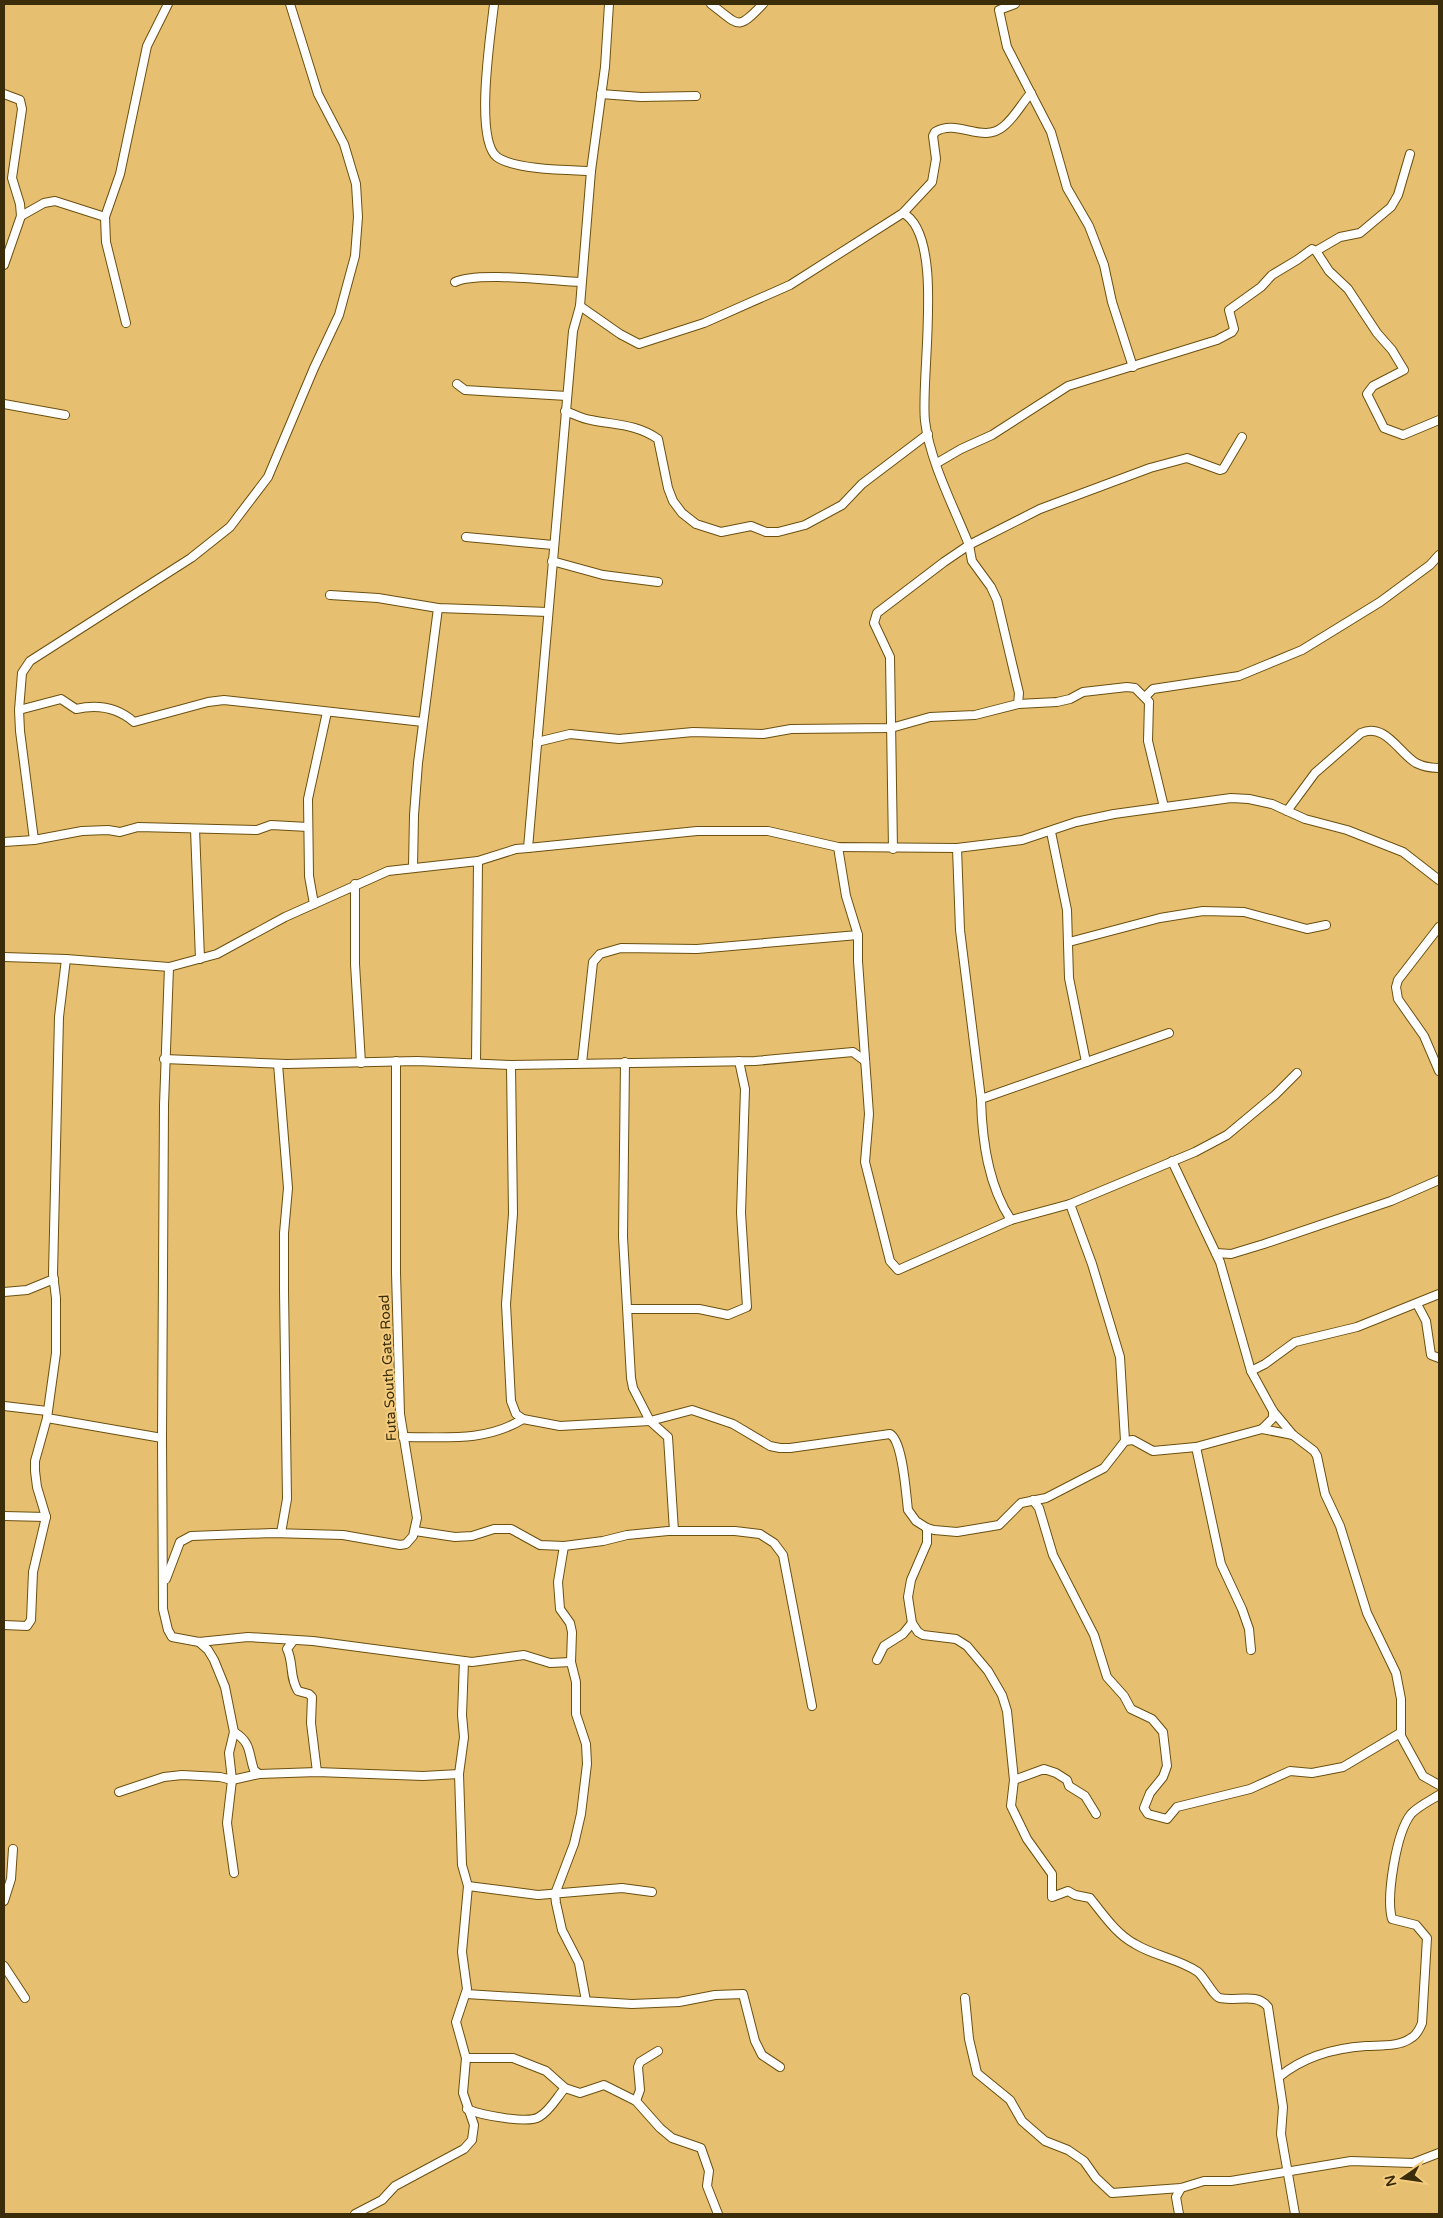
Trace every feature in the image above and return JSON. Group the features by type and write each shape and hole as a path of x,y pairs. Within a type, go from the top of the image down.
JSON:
{"street":[{"path":"126,323 106,242 105,218 120,174 147,46 168,4"},
{"path":"34,840 21,740 22,673 30,661 191,558 230,527 268,477 311,375 339,315 354,256 358,217 356,184 344,144 318,94 290,4"},
{"path":"494,4 486,80 485,118 489,145 497,157 511,162 544,169 591,171"},
{"path":"528,848 565,411 573,331 580,306 580,282 609,4"},
{"path":"712,4 735,23 746,22 764,4"},
{"path":"1015,4 999,10 999,19 1007,47 1058,151 1067,188 1089,226 1104,265 1133,367"},
{"path":"580,306 633,343 646,343 704,323 790,286 903,213 932,182 936,159 932,136 935,132 949,127 966,129 976,134 992,133 1005,125 1031,93"},
{"path":"4,94 20,100 22,109 12,178 20,204 20,216 4,266"},
{"path":"601,94 696,96"},
{"path":"937,463 961,449 992,435 1068,386 1217,340 1232,332 1234,329 1229,310 1261,287 1272,275 1312,249 1316,251 1340,238 1360,233 1391,207 1398,195 1410,154"},
{"path":"20,216 44,202 56,201 105,218"},
{"path":"903,213 912,218 917,226 929,282 923,398 928,434 937,463 969,545 972,562 991,587 997,600 1019,693 1018,704"},
{"path":"1316,251 1329,271 1348,289 1368,320 1392,350 1404,370 1374,386 1366,394 1377,418 1384,428 1398,435 1429,426 1439,420"},
{"path":"455,282 466,278 510,278 580,282"},
{"path":"457,384 465,390 567,396"},
{"path":"4,404 65,415"},
{"path":"565,411 589,420 624,424 649,433 658,439 662,468 673,501 682,513 696,524 721,532 751,526 766,532 778,532 805,525 842,505 862,484 928,434"},
{"path":"1429,426 1439,430"},
{"path":"893,848 890,657 874,623 877,613 969,545 1040,509 1150,468 1187,458 1220,470 1242,437"},
{"path":"466,537 553,546"},
{"path":"1164,807 1148,742 1149,702 1145,698 1152,689 1239,676 1302,650 1380,602 1430,566 1439,555"},
{"path":"552,561 603,575 658,582"},
{"path":"330,595 378,598 438,608 548,612"},
{"path":"413,867 414,814 423,722 438,608"},
{"path":"537,742 570,734 619,739 692,732 763,734 791,729 890,728 930,717 975,716 1018,704 1057,702 1070,699 1083,692 1127,687 1135,688 1149,702"},
{"path":"20,710 61,699 76,709 99,705 120,712 134,722 208,702 224,700 423,722"},
{"path":"314,904 309,876 308,827 310,783 320,749 327,712"},
{"path":"1288,811 1315,773 1361,733 1368,730 1380,733 1391,740 1415,762 1427,768 1439,768"},
{"path":"4,957 66,959 169,967 200,959 233,946 355,884 388,871 478,861 516,849 697,831 768,831 838,847 957,848 1022,840 1051,832 1076,822 1231,798 1264,802 1305,819 1347,830 1378,844 1403,852 1439,880"},
{"path":"4,842 34,840 82,831 108,830 120,832 138,827 257,830 271,825 308,827"},
{"path":"195,829 196,902 200,959"},
{"path":"1051,832 1067,910 1069,978 1086,1062"},
{"path":"838,847 846,896 858,935 869,1114 865,1162 871,1190 894,1268 898,1270 1011,1220 1070,1204 1172,1161 1227,1134 1275,1095 1297,1073"},
{"path":"957,848 960,930 981,1099 982,1126 990,1173 1011,1220"},
{"path":"476,1063 478,861"},
{"path":"355,884 355,964 360,1063"},
{"path":"1069,942 1160,918 1203,911 1244,912 1307,929 1326,925"},
{"path":"1439,928 1398,980 1396,987 1398,999 1416,1023 1439,1071"},
{"path":"582,1063 593,962 600,954 621,948 697,949 858,935"},
{"path":"4,1626 27,1626 30,1620 32,1580 46,1517 37,1487 35,1461 47,1414 56,1353 54,1279 59,1017 66,959"},
{"path":"169,967 164,1059 162,1438 165,1619 172,1637 199,1642 248,1638 313,1641 464,1661 482,1662 524,1655 550,1663 571,1662"},
{"path":"981,1099 1169,1033"},
{"path":"853,1052 864,1038"},
{"path":"164,1059 278,1064 396,1061 511,1065 738,1061 853,1052 865,1061"},
{"name":"Futa South Gate Road","path":"396,1061 396,1273 403,1437 417,1518 415,1530"},
{"path":"628,1309 699,1309 728,1315 747,1308 741,1213 745,1089 738,1061"},
{"path":"625,1062 626,1175 623,1237 633,1388 650,1421 668,1437 674,1531"},
{"path":"278,1064 288,1188 284,1233 287,1483 284,1525 281,1533"},
{"path":"511,1065 512,1214 506,1313 511,1401 516,1414 523,1419 560,1426 650,1421 688,1410 699,1411 734,1424 770,1446 790,1448 890,1434 894,1436 899,1450 908,1510 916,1521 927,1528 957,1532 992,1527 1004,1521 1013,1508 1021,1503 1046,1498 1104,1468 1125,1441 1120,1357 1092,1264 1070,1204"},
{"path":"1172,1161 1216,1253 1251,1370 1273,1411 1293,1435 1314,1451 1317,1456 1325,1494 1340,1526 1367,1613 1396,1673 1401,1699 1400,1733 1423,1776 1439,1785"},
{"path":"1216,1253 1230,1254 1264,1244 1392,1201 1439,1180"},
{"path":"4,1292 27,1290 54,1279"},
{"path":"1251,1370 1265,1364 1295,1342 1357,1327 1439,1294"},
{"path":"1417,1304 1426,1321 1431,1355 1439,1358"},
{"path":"4,1406 162,1438"},
{"path":"1262,1429 1273,1418 1273,1411"},
{"path":"403,1437 472,1437 506,1430 523,1419"},
{"path":"1125,1441 1133,1440 1153,1451 1196,1447 1262,1429 1293,1435"},
{"path":"1196,1447 1221,1564 1242,1609 1249,1630 1252,1650"},
{"path":"1033,1500 1039,1508 1060,1572 1094,1635 1106,1678 1124,1696 1131,1709 1152,1719 1163,1732 1167,1766 1163,1777 1150,1793 1144,1808 1148,1814 1167,1819 1177,1807 1250,1789 1290,1771 1312,1773 1343,1767 1400,1733"},
{"path":"4,1516 46,1517"},
{"path":"927,1528 927,1543 911,1580 908,1597 912,1623 918,1632 923,1635 962,1642 992,1677 1007,1711 1014,1780 1011,1806 1028,1839 1052,1874 1052,1897 1068,1892 1090,1898 1110,1924 1133,1944 1198,1972 1208,1982 1216,1996 1220,1998 1245,1998 1265,2004 1279,2077 1283,2108 1282,2134 1295,2214"},
{"path":"164,1587 180,1542 191,1536 281,1533 343,1535 400,1545 406,1544 415,1530 455,1538 472,1536 494,1529 511,1529 540,1545 564,1546 603,1541 627,1535 674,1531 751,1532 760,1534 780,1548 786,1564 801,1658 812,1706"},
{"path":"564,1546 558,1582 560,1609 570,1623 572,1632 571,1662 575,1676 576,1714 586,1744 587,1764 581,1814 574,1844 556,1894 562,1930 579,1963 586,2001"},
{"path":"877,1660 884,1646 903,1634 912,1623"},
{"path":"293,1641 287,1649 290,1654 292,1680 298,1691 312,1697 312,1723 317,1772"},
{"path":"199,1642 211,1655 225,1687 234,1732 229,1752 232,1780 227,1823 234,1873"},
{"path":"355,2214 382,2200 395,2186 464,2148 472,2140 474,2125 467,2110 464,2093 466,2058 456,2022 466,1994 462,1952 468,1886 462,1865 459,1774 464,1737 462,1715 464,1661"},
{"path":"234,1732 246,1743 250,1750 254,1770 258,1774"},
{"path":"1014,1780 1044,1769 1056,1772 1067,1780 1069,1786 1085,1796 1096,1814"},
{"path":"120,1792 157,1779 182,1775 220,1777 232,1780 258,1774 317,1772 423,1776 459,1774"},
{"path":"1279,2077 1290,2068 1310,2057 1363,2046 1390,2045 1411,2039 1417,2033 1422,2023 1427,1938 1416,1925 1392,1919 1389,1896 1395,1859 1405,1826 1411,1814 1439,1795"},
{"path":"4,1902 11,1879 14,1849"},
{"path":"468,1886 538,1895 622,1888 652,1892"},
{"path":"4,1966 25,1998"},
{"path":"466,1994 663,2004 693,2001 715,1995 743,1994 754,2041 762,2055 780,2067"},
{"path":"966,1998 969,2039 977,2074 1010,2100 1022,2121 1045,2141 1068,2150 1084,2161 1096,2178 1112,2193 1181,2188 1204,2181 1231,2181 1289,2173 1302,2168 1351,2161 1413,2163 1439,2153"},
{"path":"636,2101 640,2090 638,2067 640,2062 658,2051"},
{"path":"466,2058 513,2058 546,2071 565,2088 584,2093 604,2086 636,2101 660,2128 672,2138 701,2148 709,2171 707,2186 718,2214"},
{"path":"467,2110 477,2114 535,2119 544,2114 565,2088"},
{"path":"1179,2214 1176,2197 1181,2188"}]}
